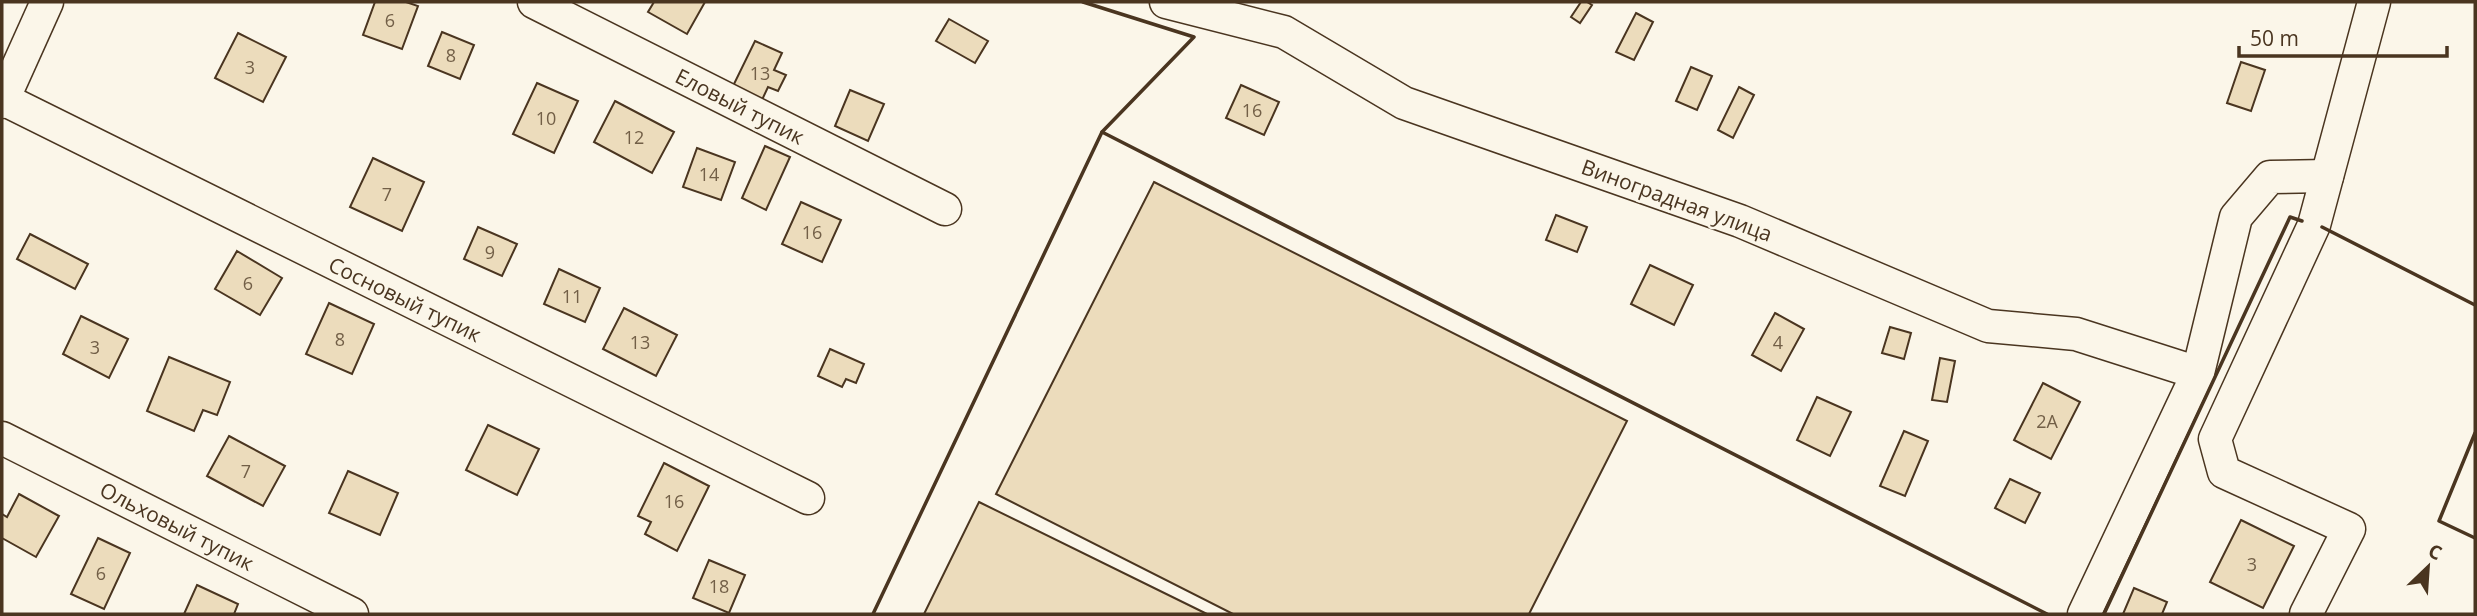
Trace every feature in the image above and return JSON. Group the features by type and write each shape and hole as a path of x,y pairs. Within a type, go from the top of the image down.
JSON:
{"street":[{"path":"2,100 47,2"},
{"name":"Еловый тупик","path":"534,2 945,209"},
{"name":"Виноградная улица","path":"1166,2 1284,32 1404,103 1740,221 1988,326 2076,334 2198,373"},
{"path":"2306,614 2349,529 2224,472 2215,439 2314,225 2374,2"},
{"name":"Сосновый тупик","path":"2,100 808,498"},
{"path":"2084,614 2198,373 2236,217 2270,177 2327,176"},
{"name":"Ольховый тупик","path":"2,438 352,614"}],"building":[{"path":"375,2 406,2 418,6 402,49 363,35"},
{"path":"654,2 705,2 687,34 648,12"},
{"path":"1581,2 1592,5 1580,23 1571,17"},
{"path":"1636,13 1653,22 1634,60 1616,52"},
{"path":"949,19 988,41 975,63 936,41"},
{"path":"442,32 474,45 460,79 428,66"},
{"path":"238,33 286,57 263,102 215,78"},
{"path":"755,41 782,53 774,70 786,75 778,91 768,87 762,100 733,86"},
{"path":"2241,62 2265,70 2251,111 2227,103"},
{"path":"1691,67 1712,76 1697,110 1676,101"},
{"path":"537,83 578,101 554,153 513,134"},
{"path":"1241,85 1279,102 1264,135 1226,118"},
{"path":"1739,87 1754,95 1733,138 1718,130"},
{"path":"850,90 884,104 868,141 835,126"},
{"path":"615,101 674,132 652,173 594,142"},
{"path":"765,146 790,157 766,210 742,198"},
{"path":"697,148 735,162 721,200 683,187"},
{"path":"373,158 424,182 402,231 350,207"},
{"path":"1154,182 1627,421 1529,614 1233,614 996,494"},
{"path":"801,202 841,220 822,262 782,244"},
{"path":"1556,215 1587,227 1577,252 1546,240"},
{"path":"478,227 517,244 502,276 464,259"},
{"path":"30,234 88,264 75,289 17,259"},
{"path":"237,251 282,278 260,315 215,289"},
{"path":"1650,265 1693,285 1674,325 1631,304"},
{"path":"559,269 600,288 585,322 544,304"},
{"path":"329,303 374,324 352,374 306,354"},
{"path":"624,308 677,335 656,376 603,349"},
{"path":"1775,313 1804,329 1781,371 1752,355"},
{"path":"81,316 128,339 109,378 63,354"},
{"path":"1890,327 1911,333 1904,359 1882,353"},
{"path":"830,349 864,364 856,383 846,379 842,387 818,376"},
{"path":"169,357 230,382 217,415 203,410 194,431 147,411"},
{"path":"1940,358 1955,361 1947,402 1932,400"},
{"path":"2043,383 2080,402 2051,459 2014,440"},
{"path":"1817,397 1851,412 1830,456 1797,440"},
{"path":"488,425 539,449 517,495 466,470"},
{"path":"1904,431 1928,441 1905,496 1880,486"},
{"path":"229,436 285,466 263,506 207,476"},
{"path":"664,463 709,486 677,551 645,534 651,522 638,516"},
{"path":"348,471 398,493 380,535 329,513"},
{"path":"2010,479 2040,493 2025,523 1995,508"},
{"path":"19,494 59,516 36,557 2,538 2,514 7,517"},
{"path":"979,502 1207,614 924,614"},
{"path":"2241,520 2294,546 2263,608 2210,582"},
{"path":"98,538 130,553 104,609 71,594"},
{"path":"709,560 745,575 729,613 693,598"},
{"path":"197,585 238,604 234,614 184,614"},
{"path":"2134,588 2167,602 2162,614 2123,614"}],"wall":[{"path":"873,614 1102,132 1194,37 1083,2"},
{"path":"1102,132 2047,614"},
{"path":"2104,614 2290,217 2302,221"},
{"path":"2322,227 2475,305"},
{"path":"2475,433 2439,521 2475,538"}]}
